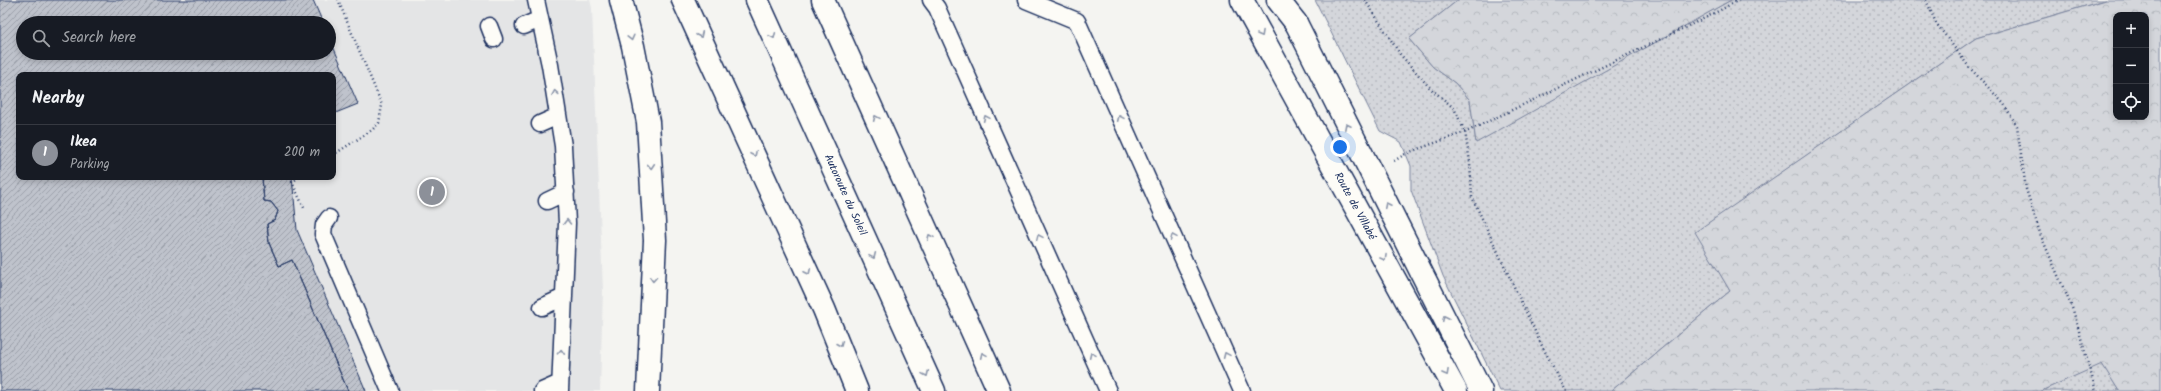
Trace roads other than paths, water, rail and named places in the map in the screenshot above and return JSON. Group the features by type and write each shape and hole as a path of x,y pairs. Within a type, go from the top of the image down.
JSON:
{"main road":[{"path":"621,0 633,46 648,122 655,240 648,391"},
{"path":"683,0 824,308 857,391"},
{"name":"Autoroute du Soleil","path":"757,0 934,391"},
{"path":"823,0 1000,391"},
{"name":"Route de Villabé","path":"1242,0 1456,391"},
{"path":"1278,0 1296,23"},
{"path":"1287,0 1296,23 1481,391"}],"lane":[{"path":"536,0 563,146 567,223 560,387 542,391"},
{"path":"931,0 937,8 1108,391"},
{"path":"1026,0 1077,22 1242,391"},
{"path":"524,26 540,19"},
{"path":"540,124 558,116"},
{"path":"547,201 566,192"},
{"path":"329,218 324,225 323,234 353,289 390,380"},
{"path":"542,307 564,297"}],"place":[{"name":"Ikea","path":"432,192"}]}
